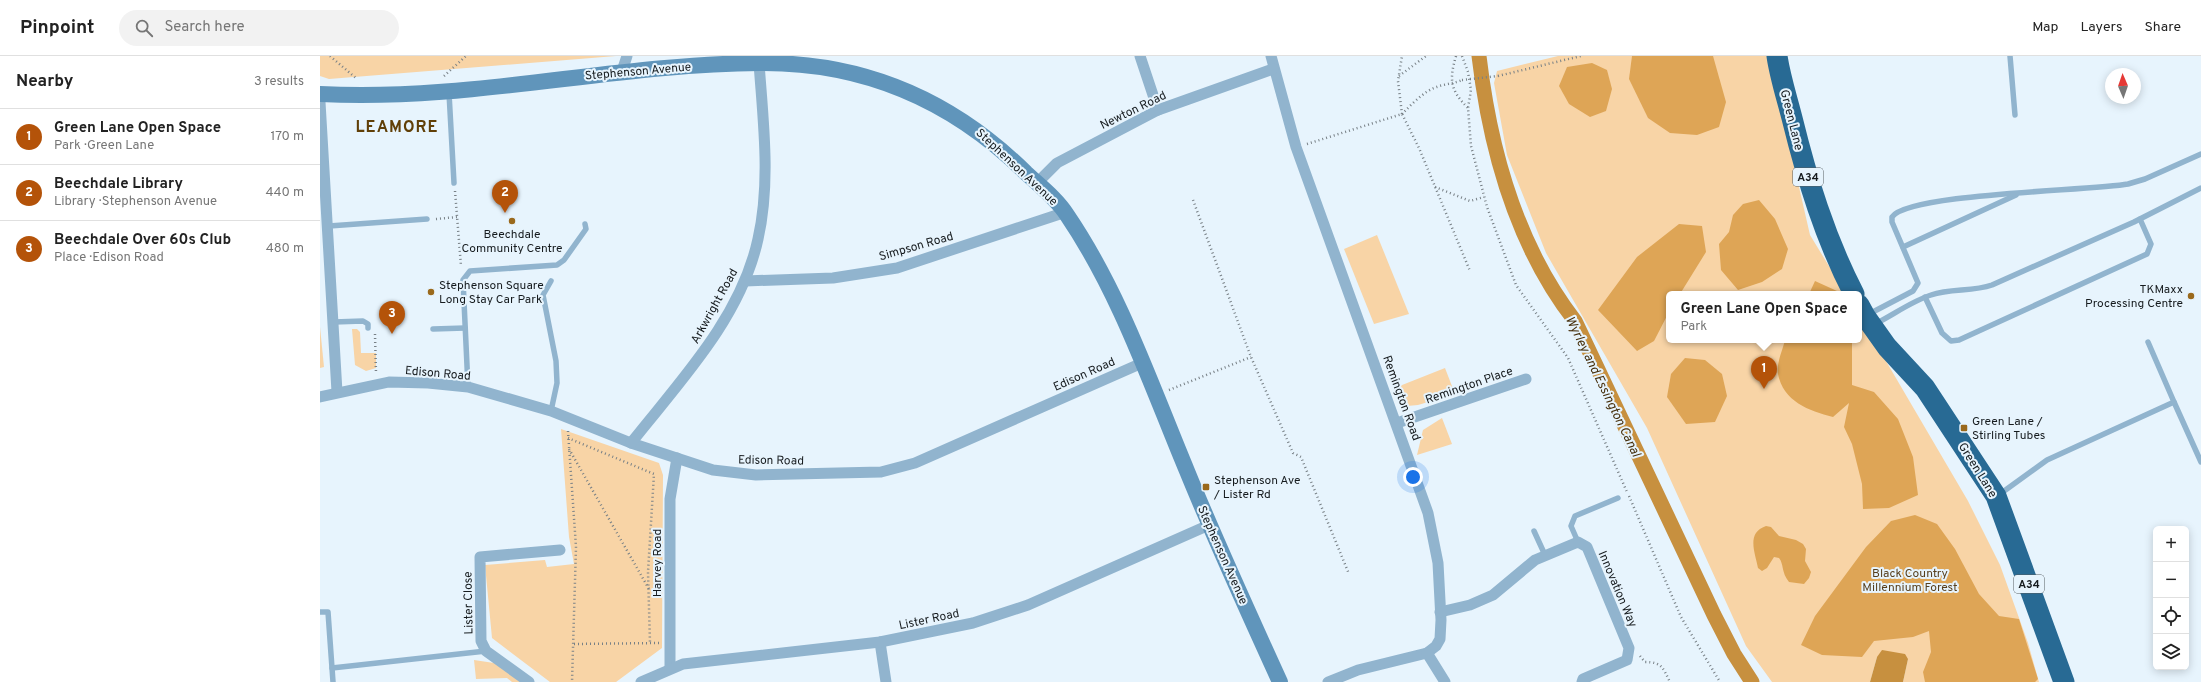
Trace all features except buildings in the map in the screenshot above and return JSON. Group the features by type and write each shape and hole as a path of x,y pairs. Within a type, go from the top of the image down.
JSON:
{"highway":[{"name":"Green Lane","path":"1777,56 1798,145 1818,212 1837,261 1852,291"},
{"name":"Green Lane","path":"1865,316 1888,347 1925,388 1996,496 2064,682"}],"street":[{"path":"622,71 627,56"},
{"path":"1140,56 1158,110"},
{"name":"Remington Road","path":"1271,56 1273,69 1296,147 1397,423 1428,513 1438,563 1440,639 1436,646 1427,653"},
{"name":"Stephenson Avenue","path":"320,94 376,95 427,93 622,71 759,63 825,67 873,79 911,92 974,127 1011,158 1066,212 1105,280 1156,395 1208,525 1280,682"},
{"name":"Arkwright Road","path":"631,443 710,343 745,281 758,239 764,197 764,136 759,63"},
{"name":"Newton Road","path":"1037,183 1057,164 1158,110 1273,69"},
{"path":"320,102 321,138 329,226 337,392"},
{"name":"Simpson Road","path":"745,281 833,278 897,268 1066,212"},
{"name":"Edison Road","path":"320,397 377,383 428,383 468,387 551,411 631,443 713,470 756,475 881,472 915,463 1142,363"},
{"name":"Remington Place","path":"1397,423 1526,379"},
{"name":"Harvey Road","path":"670,668 670,499 677,458"},
{"name":"Lister Road","path":"641,682 670,668 683,664 880,642 973,623 1028,605 1208,525"},
{"path":"1440,612 1470,605 1493,595 1535,560 1578,542"},
{"name":"Innovation Way","path":"1578,542 1587,547 1629,648"},
{"name":"Lister Close","path":"486,651 481,641 480,557 560,550"},
{"path":"880,642 886,682"},
{"path":"1582,682 1583,680 1627,660 1629,648"},
{"path":"486,651 529,682"},
{"path":"1328,682 1358,670 1427,653 1445,682"}],"lane":[{"path":"2010,56 2015,115"},
{"path":"449,91 454,183"},
{"path":"1865,316 1913,292 1916,287 1918,279 1892,222 1892,217 1897,212 1940,200 2128,184 2145,179 2201,154"},
{"path":"1865,316 1946,291 1980,290 2140,219 2201,188"},
{"path":"1903,247 2020,193"},
{"path":"329,226 427,219"},
{"path":"1925,297 1942,333 1951,341 1959,340 2147,254 2151,244 2140,219"},
{"path":"468,387 463,280 470,271 557,265 564,260 586,229 585,224"},
{"path":"551,281 543,295 556,361 556,383 551,411"},
{"path":"334,322 363,321 368,324 368,328"},
{"path":"433,329 465,328"},
{"path":"2148,342 2201,462"},
{"path":"1996,496 2047,460 2174,402"},
{"path":"1578,542 1571,526 1575,516 1618,498"},
{"path":"1534,531 1545,555"},
{"path":"320,612 328,612 333,682"},
{"path":"332,668 486,651"}],"path":[{"path":"330,56 376,95"},
{"path":"427,93 466,56"},
{"path":"1402,56 1399,76 1402,114 1419,148 1470,271"},
{"path":"1399,76 1426,56"},
{"path":"1456,56 1451,73 1452,84 1456,96 1468,108"},
{"path":"1462,56 1468,72 1471,90 1468,108 1471,146 1484,197 1516,285 1568,358 1681,617 1720,682"},
{"path":"1296,147 1402,114 1416,100 1434,88 1462,80 1498,76 1581,56"},
{"path":"454,183 463,280"},
{"path":"1435,187 1470,201 1484,197"},
{"path":"1193,200 1251,357 1293,454 1301,457 1349,574"},
{"path":"427,219 457,217"},
{"path":"375,331 377,383"},
{"path":"1156,395 1251,357"},
{"path":"568,438 654,474 649,590 650,643"},
{"path":"569,448 649,590"},
{"path":"574,644 670,642"},
{"path":"1629,648 1643,658 1645,662 1656,662 1663,668 1670,682"}],"green space":[{"path":"320,56 616,56 329,79 320,76"},
{"path":"1558,56 1769,56 1810,235 1844,291 1666,291 1666,343 1862,343 1862,320 1968,501 2000,565 2028,643 2039,682 1903,682 1908,659 1877,657 1870,682 1772,682 1746,646 1647,428 1546,253 1507,155 1494,83 1497,71"},
{"path":"1632,56 1713,56 1726,102 1719,127 1697,135 1670,133 1648,118 1629,79"},
{"path":"1592,63 1607,70 1612,89 1606,111 1590,117 1569,104 1559,86 1567,67"},
{"path":"1759,200 1775,219 1788,249 1782,269 1762,282 1738,290 1721,270 1719,244 1729,232 1733,215 1743,204"},
{"path":"1679,224 1702,226 1706,252 1682,291 1666,291 1666,318 1654,341 1637,351 1598,310 1637,257"},
{"path":"1377,235 1409,314 1374,324 1344,249"},
{"path":"1815,281 1837,291 1810,291"},
{"path":"320,327 324,367 320,368"},
{"path":"352,329 357,329 360,332 361,353 376,353 376,368 366,371 355,365"},
{"path":"1784,343 1852,343 1852,385 1874,392 1898,419 1913,457 1918,495 1889,508 1863,509 1862,484 1852,444 1844,427 1849,403 1833,417 1806,408 1791,398 1785,391 1778,374 1779,361"},
{"path":"1685,358 1705,360 1722,374 1727,396 1715,422 1686,424 1667,397 1671,374"},
{"path":"1445,368 1455,394 1418,405 1407,406 1397,387"},
{"path":"1442,418 1452,444 1417,455 1423,430"},
{"path":"561,429 659,463 663,475 662,648 616,682 550,682 492,638 485,565 545,560 547,567 574,564 569,537"},
{"name":"Black Country Millennium Forest","path":"1915,515 1937,524 1955,549 1979,594 1999,616 2019,619 2038,679 2035,682 1925,682 1923,672 1931,652 1929,631 1913,637 1874,641 1862,657 1822,655 1801,645 1815,616 1866,547 1891,521"},
{"path":"1766,526 1771,527 1779,536 1796,540 1803,544 1806,549 1805,561 1811,572 1809,578 1804,584 1789,582 1779,558 1774,557 1767,568 1762,571 1758,568 1753,544 1754,538 1760,529"},
{"path":"474,660 494,663 524,682 512,682 507,678 476,679"}],"shaded area":[{"path":"1882,650 1905,654 1908,659 1903,682 1870,682 1877,657"}],"waterway":[{"name":"Wyrley and Essington Canal","path":"1479,56 1490,126 1509,195 1522,229 1554,292 1575,321 1714,615 1734,654 1752,682"}],"place":[{"name":"Beechdale Library","path":"505,213"},
{"name":"Beechdale Community Centre","path":"512,221"},
{"name":"Stephenson Square Long Stay Car Park","path":"431,292"},
{"name":"TKMaxx Processing Centre","path":"2191,296"},
{"name":"Beechdale Over 60s Club","path":"392,334"},
{"name":"Green Lane Open Space","path":"1764,389"},
{"name":"Green Lane / Stirling Tubes","path":"1964,428"},
{"name":"Stephenson Ave / Lister Rd","path":"1206,487"}],"district":[{"name":"LEAMORE","path":"397,126"}]}
